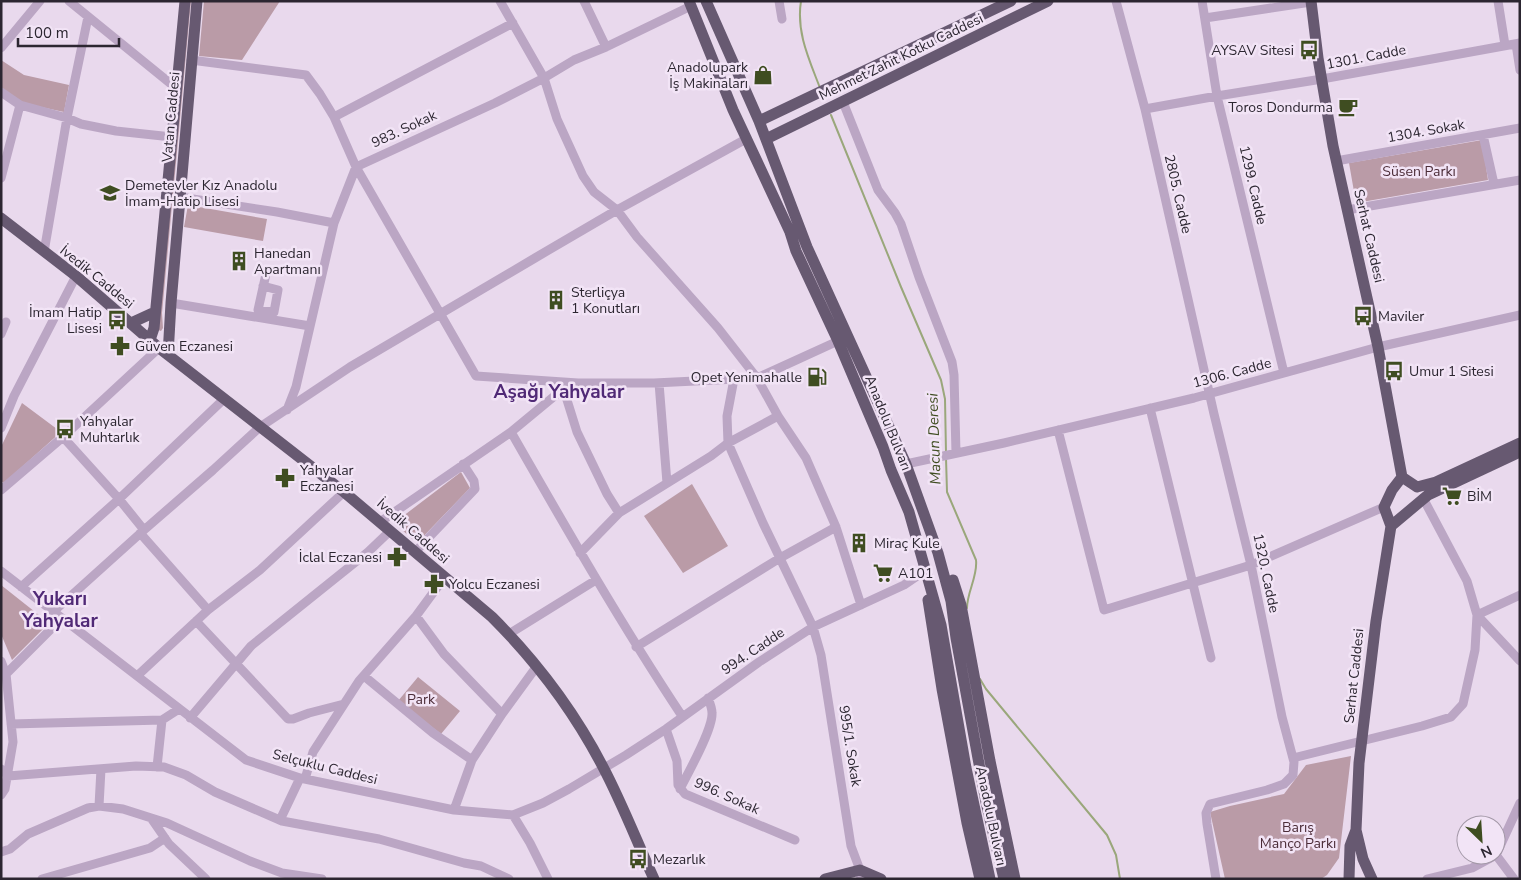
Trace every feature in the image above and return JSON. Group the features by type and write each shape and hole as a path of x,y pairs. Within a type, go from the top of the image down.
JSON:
{"main road":[{"name":"Vatan Caddesi","path":"154,344 155,312 185,1"},
{"name":"Vatan Caddesi","path":"168,355 196,1"},
{"name":"Anadolu Bulvarı","path":"706,1 759,121 807,247 906,464 938,552 951,601 986,802 1004,879"},
{"name":"Mehmet Zahit Kotku Caddesi","path":"759,121 1011,1"},
{"name":"Mehmet Zahit Kotku Caddesi","path":"766,139 1048,1"},
{"name":"Serhat Caddesi","path":"1311,2 1336,161 1378,347 1402,477"},
{"name":"Anadolu Bulvarı","path":"690,4 733,110 790,232 796,251 884,447 891,470 909,512 941,626 966,768 990,879"},
{"name":"İvedik Caddesi","path":"1,218 76,276 154,344 344,492 492,617 509,634 536,666 574,717 604,768 654,879"},
{"path":"130,323 155,312"},
{"path":"1417,488 1436,482 1520,443"},
{"path":"1391,526 1426,496 1520,452"},
{"path":"1384,507 1392,490 1402,477 1417,488"},
{"path":"1413,509 1417,488"},
{"name":"Serhat Caddesi","path":"1356,830 1362,742 1376,620 1391,526 1384,507"},
{"path":"938,552 953,580 961,605 988,752 1015,879"},
{"path":"926,570 928,604 944,697 967,824 980,879"},
{"path":"1349,879 1350,846 1356,830"},
{"path":"1356,830 1363,859 1372,879"},
{"path":"825,879 858,876 881,879"}],"street":[{"path":"1,48 40,1"},
{"path":"69,1 176,88"},
{"path":"500,1 544,78 557,119 583,176 594,192 616,210 636,237 718,328 757,378 778,416 806,458 836,526 861,605"},
{"path":"584,1 606,47"},
{"path":"779,1 782,19"},
{"name":"2805. Cadde","path":"1116,1 1145,109 1209,394"},
{"name":"1299. Cadde","path":"1202,1 1217,96 1284,373"},
{"path":"1498,1 1505,46"},
{"path":"1205,18 1311,2"},
{"name":"983. Sokak","path":"356,167 495,103 574,60 606,47 690,4"},
{"path":"44,252 67,118 88,17"},
{"path":"334,117 513,23"},
{"path":"1518,43 1520,70"},
{"name":"1301. Cadde","path":"1145,109 1518,43"},
{"path":"192,60 306,74 334,117 356,167 476,376 562,385 757,378 838,341"},
{"path":"1,92 20,105 67,118 81,124 172,137"},
{"path":"843,102 878,190 901,224 952,362 954,375 949,454"},
{"path":"1,178 20,105"},
{"name":"1304. Sokak","path":"1336,161 1520,128"},
{"path":"1483,135 1494,184"},
{"path":"53,612 260,427 350,368 440,314 616,210 746,139"},
{"path":"287,410 296,387 334,223 356,167"},
{"path":"1347,210 1520,180"},
{"path":"180,197 334,223"},
{"path":"263,286 266,274"},
{"path":"1,428 14,396 76,276"},
{"path":"171,303 310,326"},
{"name":"1306. Cadde","path":"906,464 1209,394 1378,347 1520,315"},
{"path":"1,334 6,322"},
{"path":"1,490 63,437 154,344"},
{"path":"728,443 727,416 734,379"},
{"path":"659,383 667,483"},
{"path":"380,522 511,432 562,385"},
{"path":"562,385 577,432 607,494 619,513"},
{"name":"1320. Cadde","path":"1209,394 1251,565 1282,717 1293,758"},
{"path":"21,587 119,500 224,399"},
{"path":"1150,408 1211,658"},
{"path":"580,553 619,513 711,456 728,443 778,416"},
{"path":"1058,430 1104,610 1251,565 1384,507"},
{"path":"511,432 636,647 682,716"},
{"path":"63,437 119,500 142,532 208,610"},
{"name":"995/1. Sokak","path":"728,443 813,627 821,654 851,846 858,876"},
{"path":"415,552 475,489 474,481 463,464"},
{"path":"137,676 208,610 260,570 344,492"},
{"path":"1216,879 1206,813 1210,804 1284,784 1293,775 1293,758 1362,742 1451,717 1463,704 1475,650 1477,615 1466,581 1426,496"},
{"path":"636,647 780,558 836,526"},
{"path":"190,718 251,646 368,552 390,531"},
{"name":"994. Cadde","path":"604,768 666,729 682,716 813,627 904,585 926,570"},
{"name":"Selçuklu Caddesi","path":"1,571 246,760 302,779 454,810 513,815 543,803 604,768"},
{"path":"280,820 302,779 312,752 344,704 364,676 416,616 444,578"},
{"path":"509,634 596,580"},
{"path":"1477,615 1520,595"},
{"path":"1477,615 1520,660"},
{"path":"416,616 444,654 502,714"},
{"path":"6,674 62,618"},
{"path":"196,621 288,719 344,704"},
{"path":"1,661 6,674 13,742 4,772 6,789 1,795"},
{"path":"454,810 472,760 536,666"},
{"path":"364,676 433,733 472,760"},
{"path":"680,789 712,719 708,698"},
{"path":"11,724 162,720 179,709"},
{"path":"157,767 162,720"},
{"name":"996. Sokak","path":"666,729 677,760 680,789 685,794 794,840"},
{"path":"4,772 136,766 164,767 186,776 215,792 280,820 379,839 481,866 509,879"},
{"path":"99,806 101,769"},
{"path":"1506,833 1520,803"},
{"path":"1,852 10,848 28,834 88,808 99,806 123,809 166,823 282,874 322,879"},
{"path":"513,815 548,879"},
{"path":"151,818 169,844 206,879"},
{"path":"42,879 150,848 165,838"},
{"path":"1426,879 1478,865"},
{"path":"1504,865 1514,879"}],"green space":[{"path":"189,1 191,1 162,313 163,328 161,331 158,330"},
{"path":"204,1 280,1 242,60 199,56"},
{"path":"1,60 24,75 69,85 64,112 27,104 16,99 1,88"},
{"name":"Süsen Parkı","path":"1482,140 1488,180 1356,203 1349,163"},
{"path":"188,205 267,219 263,241 184,227"},
{"path":"22,403 61,432 4,483 1,481 1,447"},
{"path":"461,472 470,488 417,543 394,523"},
{"path":"692,484 728,546 683,573 644,516"},
{"path":"1,585 49,623 12,660 1,634"},
{"name":"Park","path":"418,677 460,711 441,734 398,701"},
{"name":"Barış Manço Parkı","path":"1351,756 1339,858 1327,875 1321,879 1225,879 1210,812 1284,794 1306,765"}],"waterway":[{"name":"Macun Deresi","path":"801,1 800,24 802,35 820,88"},
{"name":"Macun Deresi","path":"831,115 941,380 945,399 946,453"},
{"name":"Macun Deresi","path":"946,458 947,492 976,560 967,608"},
{"name":"Macun Deresi","path":"980,679 986,689 1107,835 1116,855 1120,879"}],"place":[{"name":"AYSAV Sitesi","path":"1309,50"},
{"name":"Anadolupark İş Makinaları","path":"763,75"},
{"name":"Toros Dondurma","path":"1348,107"},
{"name":"Demetevler Kız Anadolu İmam-Hatip Lisesi","path":"110,193"},
{"name":"Hanedan Apartmanı","path":"239,261"},
{"name":"Sterliçya 1 Konutları","path":"556,300"},
{"name":"Maviler","path":"1363,316"},
{"name":"İmam Hatip Lisesi","path":"117,320"},
{"name":"Güven Eczanesi","path":"120,346"},
{"name":"Umur 1 Sitesi","path":"1394,371"},
{"name":"Opet Yenimahalle","path":"817,377"},
{"name":"Yahyalar Muhtarlık","path":"65,429"},
{"name":"Yahyalar Eczanesi","path":"285,478"},
{"name":"BİM","path":"1452,496"},
{"name":"Miraç Kule","path":"859,543"},
{"name":"İclal Eczanesi","path":"397,557"},
{"name":"A101","path":"883,573"},
{"name":"Yolcu Eczanesi","path":"434,584"},
{"name":"Mezarlık","path":"638,859"}],"district":[{"name":"Aşağı Yahyalar","path":"559,392"},
{"name":"Yukarı Yahyalar","path":"60,610"}]}
